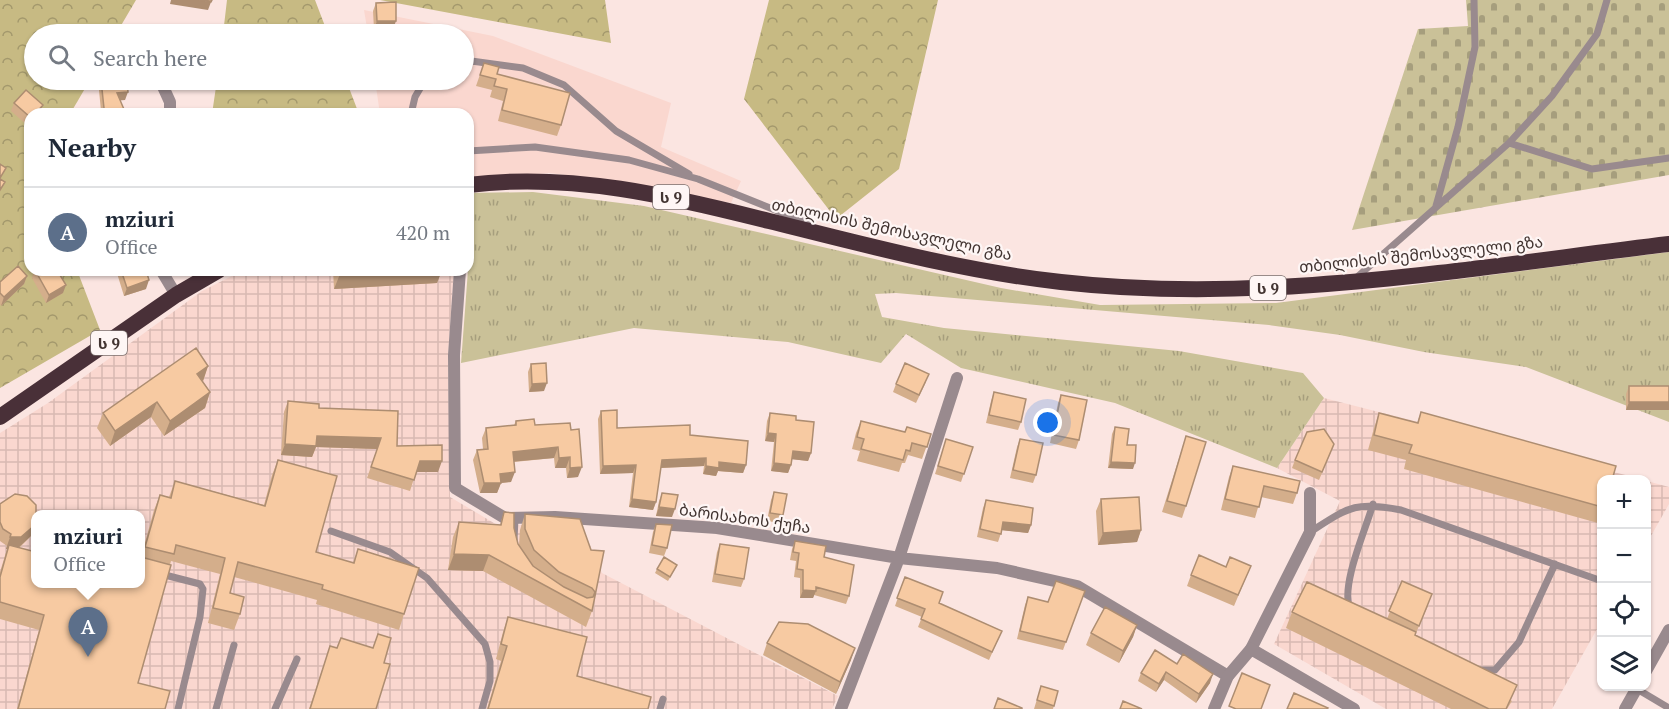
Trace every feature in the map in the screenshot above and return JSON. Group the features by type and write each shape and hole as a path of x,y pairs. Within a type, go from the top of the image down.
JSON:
{"highway":[{"name":"თბილისის შემოსავლელი გზა","path":"474,185 549,180 630,188 961,266 1105,286 1166,289 1269,288 1352,282 1669,244"},
{"name":"ს 9","path":"0,417 176,295 209,276"}],"street":[{"path":"165,90 170,108"},
{"path":"165,276 176,295"},
{"name":"ბარისახოს ქუჩა","path":"460,276 454,355 455,488 506,518 555,517 717,528 899,558 997,568 1077,586 1228,676"},
{"path":"841,709 899,558 957,378"},
{"path":"1214,709 1228,676 1251,649 1310,532 1310,493"},
{"path":"1651,663 1669,630"},
{"path":"1251,649 1354,709"},
{"path":"1625,709 1635,691"}],"lane":[{"path":"1436,206 1458,127 1474,47 1474,0"},
{"path":"1352,282 1509,143 1552,96 1597,34 1607,0"},
{"path":"474,61 523,68 564,85 616,131 698,179"},
{"path":"412,108 419,90"},
{"path":"1509,143 1592,169 1669,158"},
{"path":"474,151 535,147 629,160 698,179 869,246"},
{"path":"1310,532 1349,507 1373,504 1401,510 1597,579"},
{"path":"1356,616 1348,607 1349,584 1373,504"},
{"path":"513,546 515,518"},
{"path":"331,531 390,552 427,578 485,644 490,662 490,681 483,709"},
{"path":"1476,669 1495,670 1504,663 1519,642 1555,564"},
{"path":"150,571 200,584 203,589 200,617 178,709"},
{"path":"216,709 234,645"},
{"path":"275,709 297,659"},
{"path":"1642,691 1669,708"},
{"path":"660,709 663,699"}],"shaded area":[{"path":"364,10 433,24 366,24"},
{"path":"474,32 493,36 671,103 661,147 741,181 731,203 600,179 549,173 474,180 474,108 379,108 376,90 474,90"},
{"path":"232,276 454,276 448,355 450,497 499,526 580,522 602,573 838,696 832,709 0,709 0,433 48,403 202,291"},
{"path":"1324,398 1625,475 1597,475 1597,629 1552,709 1386,709 1274,644 1340,501 1277,468"},
{"path":"1651,482 1669,487 1669,504 1651,536"}],"green space":[{"path":"0,0 136,0 122,24 24,24 24,90 84,90 74,108 24,108 24,276 79,276 100,330 0,388"},
{"path":"227,0 315,0 324,24 224,24"},
{"path":"380,0 605,0 611,43"},
{"path":"769,0 938,0 899,169 836,219 744,99"},
{"path":"1466,0 1669,0 1669,175 1352,230 1418,29 1468,26"},
{"path":"216,90 350,90 357,108 213,108"},
{"path":"533,192 644,206 1001,288 1100,305 1276,303 1669,252 1669,422 1526,367 1424,352 1340,335 1269,325 896,293 875,294 882,317 944,328 1179,351 1303,373 1324,398 1277,468 1115,403 961,368 906,334 881,363 788,342 634,328 461,363 468,276 474,276 474,193"}],"building":[{"path":"396,2 396,21 377,21 376,3"},
{"path":"484,63 499,67 497,74 570,93 561,125 502,110 507,89 494,86 496,79 480,75"},
{"path":"26,90 43,105 40,108 24,108 24,112 14,103"},
{"path":"102,90 128,90 128,92 117,93 123,108 104,108"},
{"path":"0,164 6,168 0,178"},
{"path":"0,179 5,182 0,190"},
{"path":"18,266 24,276 27,276 4,297 0,293 0,282"},
{"path":"38,276 61,276 66,285 49,295"},
{"path":"123,276 148,276 149,280 127,288"},
{"path":"196,348 208,366 197,374 210,392 170,421 157,402 115,431 103,413"},
{"path":"546,363 547,383 532,384 531,364"},
{"path":"905,363 929,374 919,395 896,384"},
{"path":"1629,386 1669,386 1669,402 1629,402"},
{"path":"994,392 1026,399 1021,422 989,415"},
{"path":"1061,395 1087,400 1079,440 1053,435"},
{"path":"288,401 319,404 319,408 398,411 397,446 442,445 442,461 420,461 414,480 371,467 381,438 317,436 316,446 285,444"},
{"path":"617,410 617,428 690,425 690,435 748,441 746,465 719,462 719,468 706,466 706,458 662,460 656,502 632,499 636,465 603,466 601,411"},
{"path":"1421,412 1616,466 1613,475 1597,475 1597,506 1409,453 1412,445 1374,435 1379,413 1418,423"},
{"path":"770,413 796,416 796,420 814,422 811,453 793,451 791,465 774,463 776,434 768,433"},
{"path":"534,419 535,425 570,423 571,430 579,429 582,467 570,468 570,457 559,458 558,447 513,452 515,472 500,474 501,483 484,483 477,450 488,449 486,428 516,425 516,421"},
{"path":"861,421 905,432 907,427 931,434 927,447 912,443 910,451 906,450 903,460 861,449 864,439 857,437"},
{"path":"1115,427 1129,429 1127,445 1136,445 1135,463 1111,462"},
{"path":"1324,429 1334,444 1322,472 1295,460 1307,432"},
{"path":"1186,436 1206,442 1186,506 1167,501"},
{"path":"946,439 973,447 964,474 938,466"},
{"path":"1020,439 1043,443 1036,475 1013,470"},
{"path":"278,460 337,476 316,552 354,563 358,549 419,568 404,614 322,589 323,585 238,562 230,593 244,597 240,614 213,608 225,558 176,545 174,554 145,547 160,495 171,498 175,481 265,506"},
{"path":"1233,466 1300,481 1297,493 1264,486 1259,507 1225,499"},
{"path":"774,492 787,494 783,515 770,513"},
{"path":"662,493 678,495 675,509 659,507"},
{"path":"15,494 27,496 36,505 36,510 31,510 31,528 21,537 10,537 11,534 3,529 0,522 0,504"},
{"path":"1139,497 1141,530 1103,533 1101,499"},
{"path":"986,500 1033,508 1031,525 1003,522 1001,534 980,529"},
{"path":"504,512 514,513 514,528 518,544 533,566 564,587 587,598 593,597 595,592 592,588 559,572 534,550 525,529 525,514 580,519 591,550 604,551 592,611 489,555 454,554 459,522 501,525"},
{"path":"656,524 672,525 667,548 652,545"},
{"path":"795,541 826,546 824,557 854,565 849,596 816,587 816,591 803,590 803,570 797,569 799,553 793,552"},
{"path":"720,544 749,548 744,579 715,574"},
{"path":"9,545 31,551 31,588 145,588 145,558 171,565 138,683 170,691 165,709 18,709 44,615 0,602 0,577"},
{"path":"1199,555 1226,567 1230,557 1251,566 1238,595 1191,575"},
{"path":"664,557 677,565 670,577 657,569"},
{"path":"905,577 943,592 939,603 1002,631 992,652 921,619 925,609 897,598"},
{"path":"1056,581 1085,591 1066,642 1020,631 1028,597 1048,602"},
{"path":"1402,581 1432,594 1419,626 1389,611"},
{"path":"1307,582 1416,632 1415,635 1517,685 1506,709 1489,709 1292,612"},
{"path":"1105,607 1137,625 1123,651 1091,633"},
{"path":"508,617 587,637 577,676 651,697 648,709 488,709 507,646 501,644"},
{"path":"779,622 808,624 855,648 840,682 767,643"},
{"path":"378,634 391,638 384,663 390,664 376,709 310,709 330,646 337,648 341,638 373,648"},
{"path":"1155,650 1177,664 1183,654 1213,674 1199,694 1166,672 1159,684 1141,673"},
{"path":"1242,673 1270,685 1261,709 1236,709 1229,706"},
{"path":"1041,686 1058,691 1054,706 1037,700"},
{"path":"1294,693 1328,708 1287,709"},
{"path":"998,698 1022,708 1022,709 994,709"},
{"path":"1123,701 1142,709 1120,709"}],"place":[{"name":"mziuri","path":"88,657"}]}
